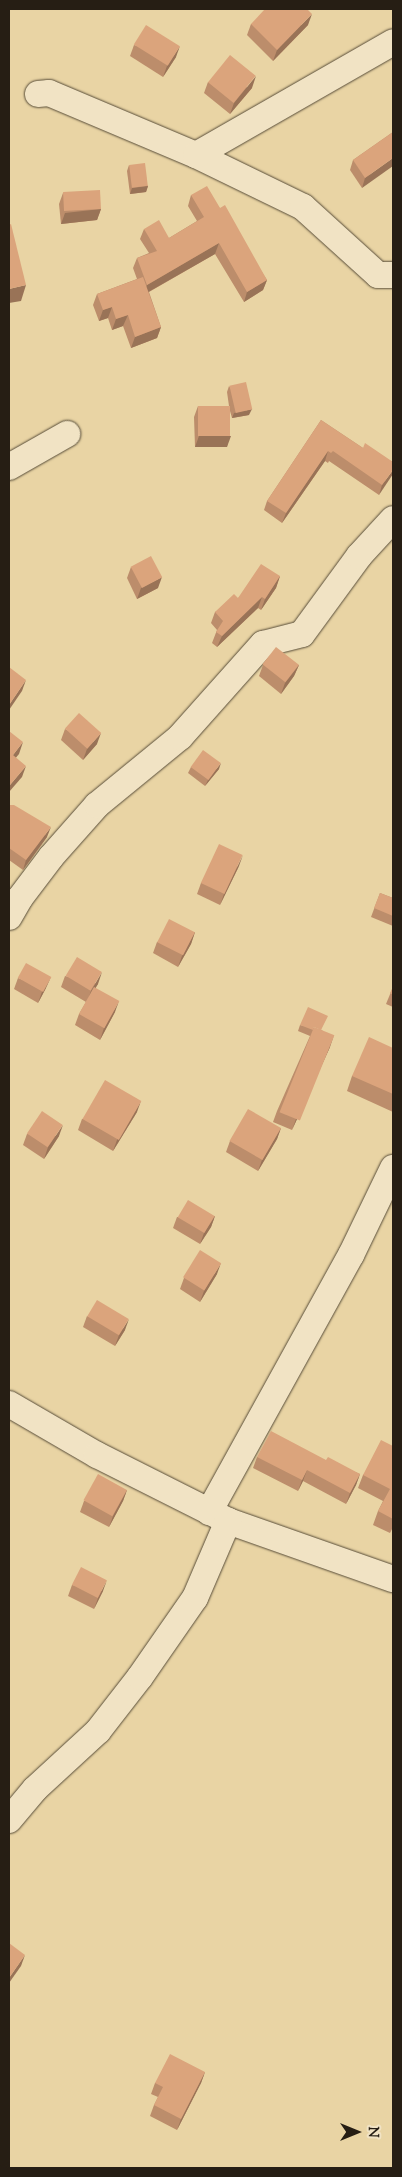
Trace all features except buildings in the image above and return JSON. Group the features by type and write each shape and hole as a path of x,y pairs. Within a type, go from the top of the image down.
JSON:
{"street":[{"path":"196,155 393,42"},
{"path":"38,94 49,93 196,155 303,207 378,275 393,275"},
{"path":"9,467 67,434"},
{"path":"9,917 20,898 51,857 96,805 180,737 263,644 302,634 359,556 393,519"},
{"path":"9,1820 36,1789 98,1731 140,1677 195,1598 219,1517 393,1168"},
{"path":"9,1404 97,1455 219,1517 393,1579"}]}
